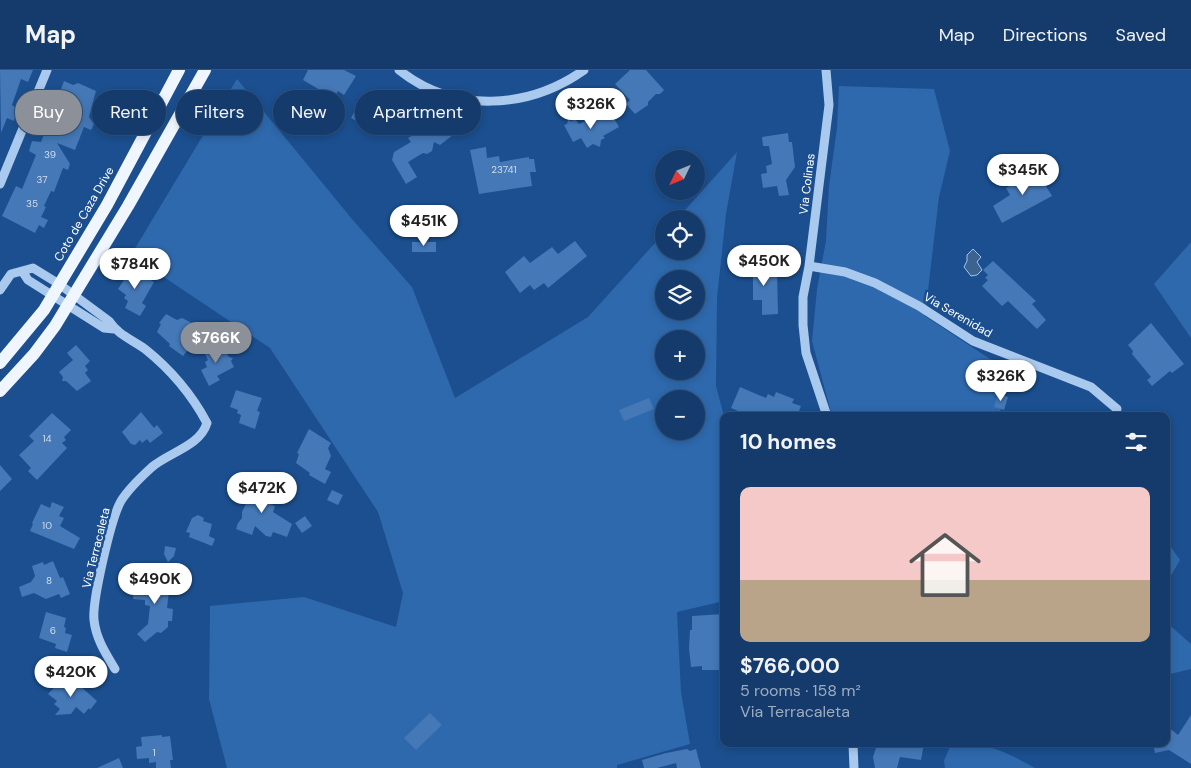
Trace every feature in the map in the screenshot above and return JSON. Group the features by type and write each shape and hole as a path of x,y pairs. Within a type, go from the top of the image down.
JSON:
{"main road":[{"name":"Coto de Caza Drive","path":"0,363 36,320 56,289 107,205 179,70"},
{"path":"0,391 34,354 71,300 128,206 205,70"}],"street":[{"path":"0,184 47,70"},
{"path":"399,70 432,89 446,94 472,101 493,102 513,101 535,96 568,81 584,70"},
{"name":"Via Colinas","path":"826,70 829,105 810,266 803,297 806,353 827,412"},
{"name":"Via Serenidad","path":"810,266 845,272 882,286 919,306 973,341 1091,388 1117,409"},
{"name":"Via Terracaleta","path":"0,290 11,274 33,268 104,328 114,329 144,348 166,367 198,406 207,423 200,437 153,466 120,502 96,592 94,620 101,646 115,669"},
{"path":"853,747 854,768"}],"shaded area":[{"path":"237,79 246,90 230,90"},
{"path":"839,86 934,89 950,151 939,197 925,316 990,359 1017,366 1000,409 1001,412 831,412 812,341 817,289 826,241 829,186 837,128"},
{"path":"263,111 273,123 273,135 283,135 352,219 412,287 455,398 588,317 655,243 655,260 705,260 705,210 685,210 694,200 705,200 705,188 737,152 726,214 717,298 716,386 723,412 720,412 720,602 677,612 681,692 690,744 617,765 617,768 227,768 209,699 210,606 304,597 396,627 403,593 378,512 270,348 131,255 203,135 263,135"},
{"path":"1191,242 1191,338 1154,284"},
{"path":"973,249 981,257 977,262 982,270 977,275 971,276 964,267 967,255"},
{"path":"1170,546 1180,560 1170,577"},
{"path":"1170,626 1191,644 1191,669 1170,674"},
{"path":"950,747 986,747 1004,752 1035,768 945,768 944,761"}],"building":[{"path":"0,70 33,70 28,82 21,79 17,90 15,90 12,105 15,107 15,118 14,121 7,118 1,133"},
{"path":"308,70 344,70 356,76 345,93 345,90 320,90 303,80"},
{"path":"630,70 646,70 664,90 660,94 656,94 648,102 648,105 635,114 626,104 630,100 615,84"},
{"path":"64,81 73,85 78,83 94,90 92,90 92,106 89,117 92,121 91,130 84,127 82,132 82,90 61,90"},
{"path":"355,110 355,120 351,118"},
{"path":"599,115 601,118 612,115 619,127 603,136 605,138 601,140 600,147 593,144 587,148 581,138 573,142 564,125 567,124 568,120 572,121 575,119 579,124"},
{"path":"788,133 789,142 792,142 795,167 786,180 789,195 779,196 777,186 763,188 761,174 767,173 766,166 772,164 769,146 763,146 762,137"},
{"path":"44,135 81,135 75,150 57,143 70,164 68,170 63,168 54,192 51,191 44,206 46,207 41,217 48,220 44,228 39,225 35,233 2,216 16,186 22,189 36,155 29,151 32,141 41,142"},
{"path":"413,135 453,135 440,145 434,142 432,151 427,154 423,153 408,162 417,177 406,184 392,160 394,152 411,142 408,138"},
{"path":"486,147 487,158 499,156 500,162 529,157 529,159 534,159 536,172 530,172 532,186 479,194 470,150"},
{"path":"1031,170 1046,175 1044,183 1052,196 1002,223 993,206 1010,195 1006,188 1030,175"},
{"path":"575,241 587,256 548,288 544,283 534,290 530,285 520,293 505,272 524,256 530,263 552,247 558,254"},
{"path":"412,242 436,242 436,252 412,252"},
{"path":"993,261 1036,301 1032,304 1046,320 1037,329 1008,301 1002,306 982,286 988,280 985,278 988,275 983,270"},
{"path":"755,264 765,264 765,267 777,268 778,314 762,315 762,300 753,300 753,276 742,276 741,267 755,267"},
{"path":"128,266 154,282 142,303 146,306 140,316 125,308 128,301 124,298 126,295 118,289 126,277 123,275"},
{"path":"166,314 177,320 182,318 192,323 193,331 184,342 190,347 183,356 169,346 170,344 157,332 161,324 159,323"},
{"path":"1151,323 1184,364 1172,373 1170,371 1152,386 1147,380 1151,377 1132,354 1133,351 1128,345"},
{"path":"220,344 229,357 233,358 231,361 234,367 217,376 220,380 209,386 201,370 207,367 205,362 208,360 204,352"},
{"path":"76,345 90,361 85,366 88,370 85,373 91,381 77,391 66,381 62,381 63,377 59,372 73,360 67,353"},
{"path":"740,387 766,398 768,394 774,397 776,392 794,399 792,403 801,406 799,412 740,412 731,408"},
{"path":"236,390 262,398 257,411 260,412 255,429 239,423 241,415 237,413 238,410 230,407"},
{"path":"998,394 1008,397 1004,410 994,407"},
{"path":"649,398 654,409 624,421 619,410"},
{"path":"141,412 154,428 157,425 163,433 150,443 147,439 142,443 140,440 135,445 131,444 122,432"},
{"path":"52,413 71,430 64,437 66,440 62,443 67,448 37,480 28,471 31,468 19,455 34,441 29,436"},
{"path":"309,429 331,443 328,448 331,456 325,469 331,472 325,484 309,475 310,473 296,463 299,454 297,453"},
{"path":"0,465 12,479 0,491"},
{"path":"253,483 275,492 270,504 275,506 273,512 292,524 287,537 273,532 271,537 266,536 255,526 252,535 236,529 252,491"},
{"path":"332,490 343,495 338,505 327,500"},
{"path":"52,502 64,507 59,516 64,518 60,526 80,538 74,549 30,531 41,504 50,508"},
{"path":"198,515 204,518 203,521 212,524 209,536 215,539 212,546 189,537 190,533 186,532 192,518"},
{"path":"305,516 312,526 302,533 295,523"},
{"path":"165,546 176,548 174,556 168,562 164,554"},
{"path":"53,561 60,578 63,577 70,594 61,598 59,594 46,599 34,593 22,597 19,587 31,582 35,576 32,566 43,562 44,565"},
{"path":"167,572 171,575 167,608 173,609 172,621 168,621 168,627 161,633 157,632 145,642 137,634 148,624 150,606 145,605 145,600 133,599 134,587 140,588 141,579 159,580"},
{"path":"46,612 66,618 65,633 72,635 67,652 55,648 56,644 39,638"},
{"path":"720,614 720,670 702,670 702,666 691,667 689,648 692,616"},
{"path":"63,678 77,688 79,685 97,701 90,710 89,708 84,714 76,707 71,714 55,715 60,709 54,704 57,701 48,694"},
{"path":"430,713 442,725 416,750 404,738"},
{"path":"1191,715 1191,764 1169,750 1155,753 1154,747 1170,747 1170,731 1172,730 1178,735"},
{"path":"162,735 162,737 170,736 173,760 170,760 171,768 156,768 156,762 149,763 149,758 137,759 136,747 142,746 141,737"},
{"path":"876,747 923,747 921,760 900,757 897,768 875,768 873,757"},
{"path":"687,749 690,751 696,749 701,768 677,768 676,763 657,768 644,768 642,760"},
{"path":"119,758 123,768 97,768"}]}
